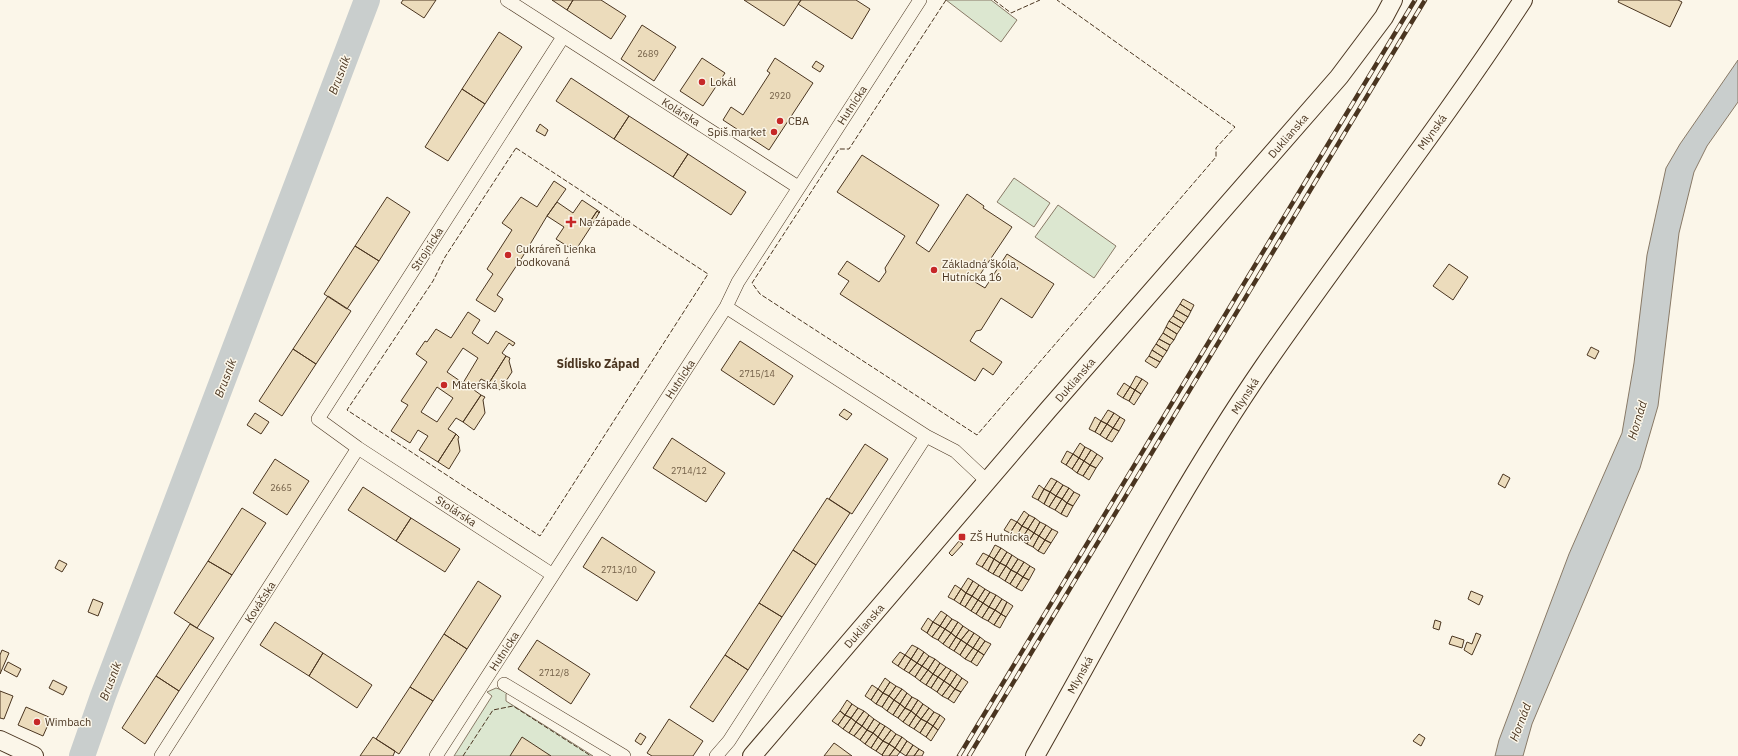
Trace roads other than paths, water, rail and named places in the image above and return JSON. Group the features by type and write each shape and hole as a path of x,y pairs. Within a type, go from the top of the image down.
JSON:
{"main road":[{"name":"Duklianska","path":"752,756 987,481 1339,77 1384,17 1393,0"},
{"name":"Mlynská","path":"1035,756 1192,477 1268,360 1486,57 1523,0"},
{"path":"0,740 34,756"}],"street":[{"name":"Kolárska","path":"507,0 798,187"},
{"name":"Hutnícka","path":"436,756 726,307 738,282 916,1"},
{"name":"Strojnícka","path":"358,448 318,419 563,37"},
{"path":"726,307 926,436 955,451 987,481"},
{"path":"716,756 733,734 926,436"},
{"name":"Stolárska","path":"358,448 553,575"},
{"name":"Kováčska","path":"161,756 358,448"},
{"path":"504,684 624,756"}],"water":[{"name":"Hornád","path":"1738,60 1738,102 1707,146 1694,172 1679,233 1658,406 1640,468 1532,724 1523,756 1495,756 1499,740 1569,554 1622,433 1634,363 1647,255 1666,168 1680,144"}],"waterway":[{"name":"Brusník","path":"82,756 103,696 367,0"}],"railway":[{"path":"959,756 1415,0"},
{"path":"969,756 1425,0"}],"place":[{"name":"Lokál","path":"702,82"},
{"name":"CBA","path":"780,121"},
{"name":"Spiš market","path":"774,132"},
{"name":"Na západe","path":"571,222"},
{"name":"Cukráreň Lienka bodkovaná","path":"508,255"},
{"name":"Základná škola, Hutnícka 16","path":"934,270"},
{"name":"Materská škola","path":"444,385"},
{"name":"ZŠ Hutnícka","path":"962,537"},
{"name":"Wimbach","path":"37,722"}],"district":[{"name":"Sídlisko Západ","path":"598,363"}]}
